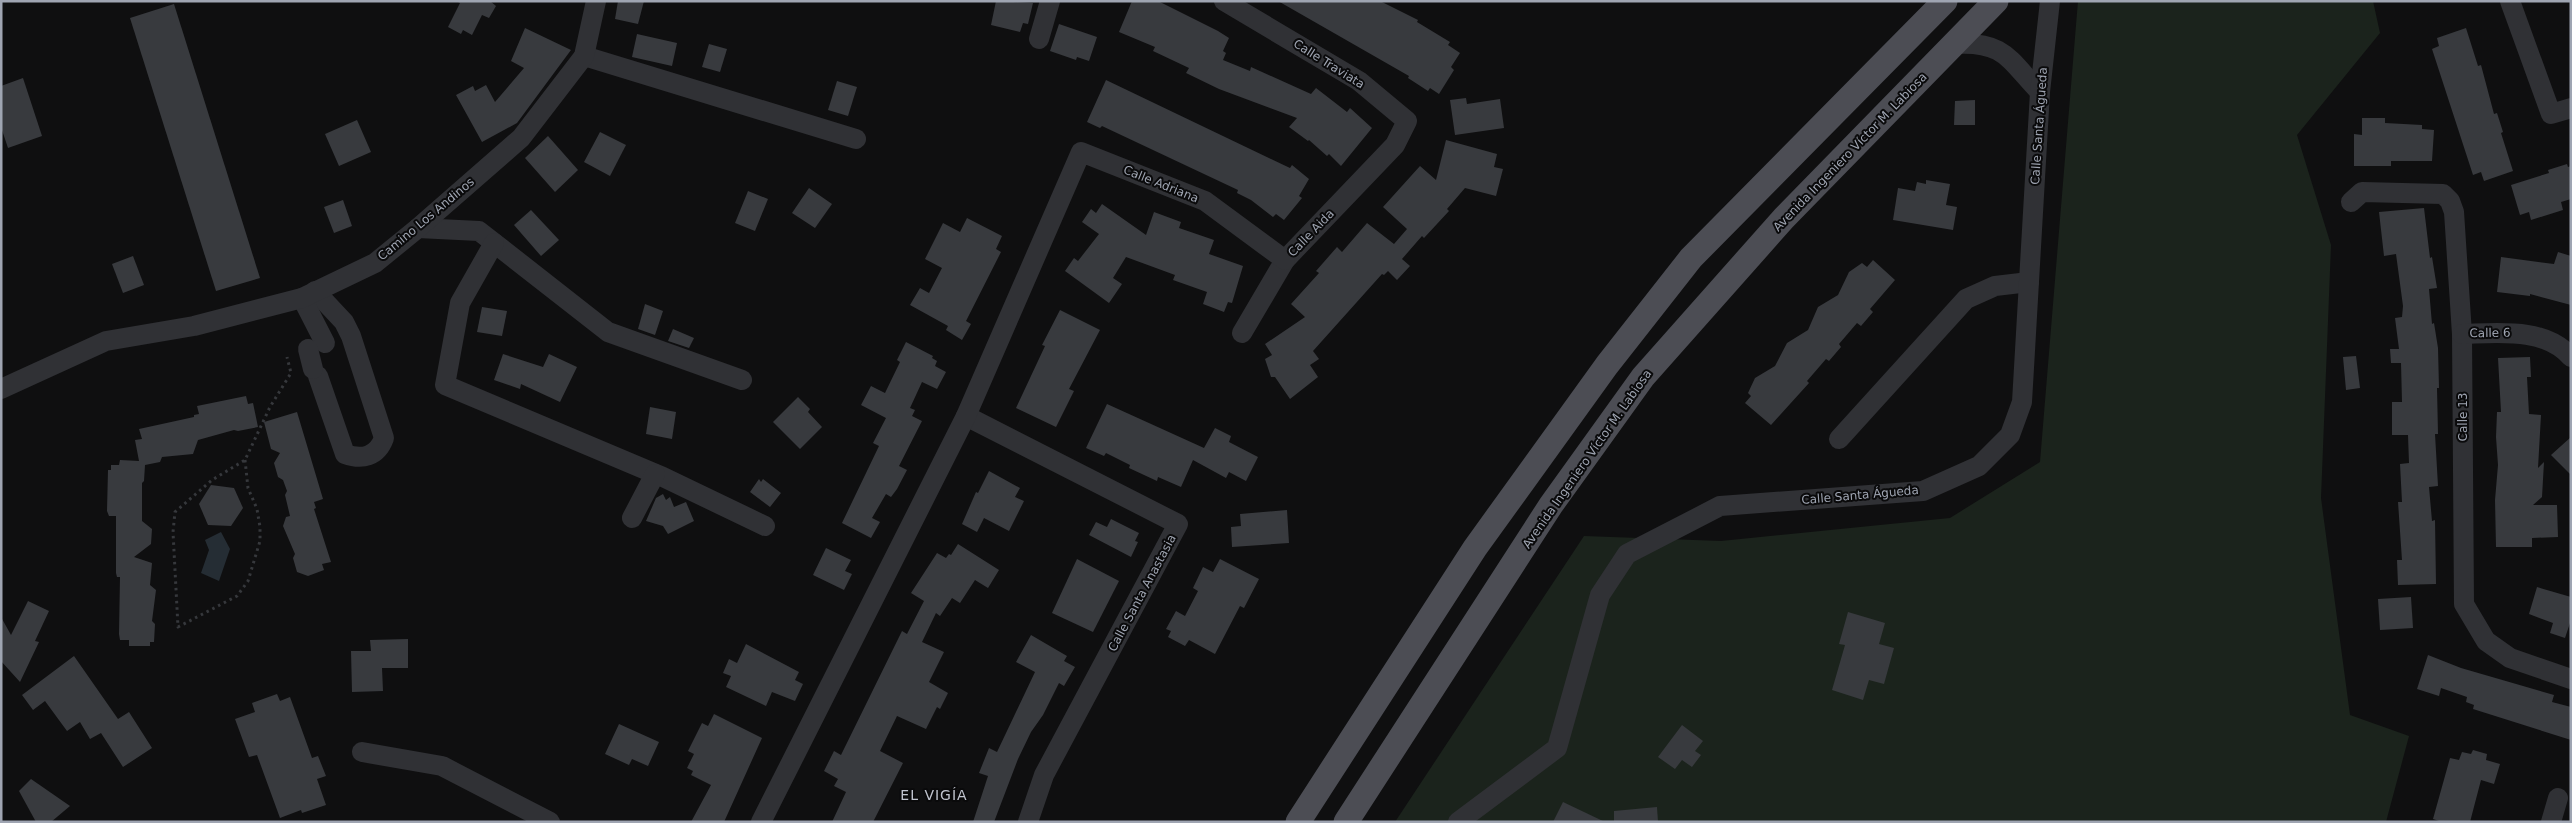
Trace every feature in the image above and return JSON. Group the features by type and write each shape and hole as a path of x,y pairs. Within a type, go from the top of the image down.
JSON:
{"main road":[{"path":"1298,822 1475,548 1607,365 1691,258 1945,1"},
{"name":"Avenida Ingeniero Víctor M. Labiosa","path":"1346,822 1551,505 1643,377 1784,218 1996,1"}],"street":[{"name":"Camino Los Andinos","path":"1,389 106,341 194,326 309,294 374,262 418,228 521,138 584,56 596,1"},
{"path":"1039,39 1050,1"},
{"name":"Calle Traviata","path":"1224,1 1359,81 1373,92 1407,121 1395,145"},
{"name":"Calle Santa Águeda","path":"1458,822 1558,748 1600,596 1627,554 1720,506 1923,490 1979,466 2010,436 2022,402 2040,92 2050,1"},
{"path":"2510,1 2552,114 2571,108"},
{"path":"1955,44 1975,43 1998,48 2040,92"},
{"path":"584,56 856,139"},
{"name":"Calle Aida","path":"1242,333 1285,260 1395,145"},
{"name":"Calle Adriana","path":"966,416 1081,152 1205,201 1285,260"},
{"name":"Calle 13","path":"2351,202 2362,192 2443,194 2450,201 2454,212 2462,334 2464,604 2486,641 2510,658 2571,679"},
{"path":"418,228 479,231 608,332 742,380"},
{"path":"494,243 460,303 444,385 655,474 765,526"},
{"path":"1839,439 1966,299 1995,286 2029,282"},
{"path":"309,294 344,322 351,336 384,438 380,449 372,454 356,458 345,454 316,372 317,346 309,294"},
{"name":"Calle 6","path":"2462,334 2514,332 2543,339 2564,348 2571,357"},
{"path":"761,822 966,416"},
{"name":"Calle Santa Anastasia","path":"966,416 1178,524 1044,774 1028,822"},
{"path":"632,518 655,474"},
{"path":"362,752 442,766 550,822"},
{"path":"2551,822 2558,798"}],"path":[{"path":"245,460 212,480 175,512 173,532 178,627 237,596 248,581 260,541 260,527 257,509 248,488 245,460 270,407 291,373 287,357"}],"shaded area":[{"path":"2078,1 2373,1 2380,33 2297,135 2331,245 2321,498 2350,715 2409,736 2386,822 1395,822 1584,536 1721,541 1950,518 2040,462"},
{"path":"221,532 230,549 219,581 201,573 209,550 205,540"}],"building":[{"path":"456,1 490,1 496,6 489,18 482,15 472,35 463,30 461,34 448,27 460,3"},
{"path":"618,1 644,1 638,24 615,19"},
{"path":"996,1 1033,3 1028,24 1023,23 1020,32 991,25"},
{"path":"1132,1 1158,1 1218,31 1229,38 1223,51 1226,53 1223,60 1250,71 1251,67 1311,94 1316,88 1347,112 1350,108 1372,128 1341,166 1329,154 1327,156 1309,140 1289,127 1297,118 1219,89 1186,73 1189,68 1153,51 1155,47 1119,32"},
{"path":"1278,1 1380,1 1418,20 1417,22 1450,42 1448,45 1460,53 1451,67 1454,70 1439,94 1430,88 1428,91 1408,78 1409,76"},
{"path":"174,4 260,278 216,291 130,18"},
{"path":"1059,24 1097,37 1089,61 1077,57 1076,60 1050,51"},
{"path":"525,28 571,50 517,123 482,142 456,95 473,86 475,91 486,85 495,102 524,68 511,61"},
{"path":"2466,28 2478,66 2481,65 2494,114 2497,113 2513,171 2484,181 2481,172 2473,175 2432,49 2439,46 2437,38"},
{"path":"637,34 677,43 672,66 632,57"},
{"path":"709,44 727,49 720,72 702,67"},
{"path":"23,78 42,136 8,148 1,127 1,86"},
{"path":"1106,80 1290,168 1292,165 1309,179 1299,196 1302,198 1284,220 1276,214 1273,217 1251,200 1237,193 1238,190 1102,126 1100,128 1087,122"},
{"path":"837,81 857,87 848,116 828,110"},
{"path":"1466,98 1467,104 1500,99 1504,128 1455,135 1450,100"},
{"path":"1975,100 1975,125 1954,125 1955,101"},
{"path":"2362,118 2385,118 2385,123 2422,125 2422,129 2434,130 2432,161 2391,161 2391,166 2354,166 2354,134 2362,135"},
{"path":"357,120 371,152 339,166 325,134"},
{"path":"600,132 626,145 610,176 584,162"},
{"path":"548,136 578,170 555,192 525,158"},
{"path":"1446,140 1497,154 1494,167 1503,169 1496,196 1465,188 1447,209 1449,211 1424,238 1422,236 1402,259 1410,266 1397,280 1388,271 1384,275 1382,274 1313,351 1319,359 1310,365 1318,377 1290,399 1275,377 1271,377 1265,359 1272,355 1265,344 1305,317 1291,304 1319,273 1316,271 1337,247 1342,252 1367,223 1394,244 1407,229 1383,207 1420,166 1436,180"},
{"path":"2567,164 2568,167 2571,166 2571,199 2561,202 2563,210 2531,220 2529,212 2520,215 2511,185 2549,173 2548,170"},
{"path":"1926,180 1950,184 1946,205 1957,207 1953,230 1893,220 1898,188 1915,191 1917,182 1926,184"},
{"path":"809,188 832,204 815,228 792,213"},
{"path":"748,191 768,199 755,231 735,223"},
{"path":"343,200 352,226 334,233 324,207"},
{"path":"1102,204 1146,235 1154,212 1181,222 1179,228 1214,240 1209,254 1243,266 1232,303 1228,302 1224,312 1203,304 1207,292 1173,280 1175,275 1126,257 1113,278 1122,284 1109,303 1065,271 1074,258 1078,261 1099,234 1082,222 1091,209 1096,213"},
{"path":"2424,208 2430,258 2432,257 2437,288 2429,289 2432,324 2434,323 2438,348 2439,388 2437,388 2438,434 2435,434 2438,486 2429,487 2432,521 2435,520 2436,584 2398,585 2397,560 2402,560 2398,502 2402,502 2400,464 2409,463 2408,435 2392,435 2392,402 2402,402 2401,363 2391,363 2390,349 2399,349 2395,318 2402,317 2403,306 2396,254 2384,256 2379,212"},
{"path":"531,210 559,240 541,256 514,225"},
{"path":"967,218 1002,236 996,249 1001,252 966,321 971,324 962,340 946,330 948,326 910,305 920,288 929,293 942,268 925,259 943,223 960,232"},
{"path":"2558,252 2571,256 2571,305 2530,294 2530,296 2497,292 2501,257 2554,264"},
{"path":"133,256 144,285 123,293 112,264"},
{"path":"1873,260 1895,280 1870,309 1873,312 1861,326 1857,323 1839,344 1841,347 1829,361 1826,359 1807,381 1809,383 1771,425 1745,403 1751,396 1748,393 1755,378 1775,366 1787,343 1808,330 1818,307 1838,295 1849,272 1862,263 1867,267"},
{"path":"645,304 663,311 655,335 638,329"},
{"path":"482,307 507,311 502,336 477,332"},
{"path":"1060,310 1100,330 1069,389 1074,391 1056,427 1016,408 1045,346 1042,345"},
{"path":"673,329 694,338 689,348 668,341"},
{"path":"906,342 933,356 932,358 937,361 935,366 946,372 937,389 922,382 910,408 915,410 912,416 922,421 899,466 907,470 897,489 891,497 886,494 872,518 880,522 871,538 842,523 879,446 873,443 886,418 861,405 871,386 885,393 900,362 897,360"},
{"path":"503,354 543,367 549,354 577,367 560,402 521,384 520,389 494,380"},
{"path":"2356,356 2360,388 2346,390 2343,357"},
{"path":"2530,357 2531,377 2527,377 2529,414 2541,415 2538,468 2544,462 2542,497 2533,505 2557,505 2558,537 2532,538 2532,547 2496,547 2495,500 2498,465 2496,437 2497,412 2501,412 2498,358"},
{"path":"246,396 248,404 253,403 258,427 234,430 198,440 193,454 162,457 160,462 145,465 144,481 142,483 142,521 152,529 151,544 134,557 152,563 150,585 156,590 152,621 155,624 154,642 150,642 150,646 129,646 129,640 120,640 119,634 120,577 117,577 116,573 116,516 109,516 107,511 108,470 111,470 111,465 119,465 120,460 139,461 135,440 142,439 139,429 194,417 194,415 199,414 197,406"},
{"path":"798,397 810,409 808,412 822,427 800,449 773,422"},
{"path":"1107,404 1204,448 1215,428 1231,436 1229,442 1258,457 1246,481 1229,472 1226,478 1193,460 1181,487 1158,477 1157,481 1129,468 1130,465 1106,453 1104,456 1086,448"},
{"path":"650,407 676,412 672,439 646,434"},
{"path":"297,412 323,499 314,502 316,508 314,509 331,562 322,564 324,570 308,576 297,572 293,558 295,554 283,526 286,517 290,516 285,495 287,491 283,480 278,477 274,463 280,453 271,449 264,422"},
{"path":"2571,437 2571,475 2551,455"},
{"path":"989,471 1020,488 1015,497 1024,501 1009,531 984,518 977,532 962,524 976,492 978,493"},
{"path":"759,479 761,482 763,479 781,493 770,507 750,492"},
{"path":"211,485 234,488 243,508 231,526 208,525 199,504"},
{"path":"663,494 666,500 670,497 674,507 686,502 694,521 668,534 663,526 646,521 656,498"},
{"path":"1287,510 1289,543 1232,547 1231,527 1241,526 1240,514"},
{"path":"1111,519 1139,533 1135,541 1138,542 1131,557 1089,535 1096,522 1107,527"},
{"path":"958,544 999,570 988,588 975,580 960,603 952,598 940,616 936,613 922,642 944,652 929,682 948,693 940,709 937,707 926,729 897,716 880,751 903,763 873,822 832,822 846,792 834,786 838,779 824,771 834,751 841,755 902,631 907,634 924,601 911,593 937,553 946,558 949,554 951,555"},
{"path":"826,548 851,560 845,571 852,574 844,590 813,575"},
{"path":"1077,559 1119,581 1093,632 1052,613"},
{"path":"1220,559 1259,579 1244,608 1240,606 1215,654 1189,640 1185,646 1168,637 1171,631 1166,629 1176,611 1185,616 1198,591 1193,588 1203,567 1213,572"},
{"path":"2537,587 2571,597 2571,620 2565,638 2550,633 2553,623 2529,614"},
{"path":"2411,597 2413,628 2380,630 2378,599"},
{"path":"28,601 49,611 35,641 39,642 20,682 1,661 1,617 11,635"},
{"path":"1848,612 1885,623 1879,644 1894,648 1884,684 1869,680 1863,700 1832,690 1845,645 1839,644"},
{"path":"1031,635 1067,656 1064,661 1075,667 1064,686 1059,683 1043,715 1031,732 1018,759 994,822 973,822 988,776 979,773 989,748 997,752 1035,672 1016,662"},
{"path":"408,639 408,668 382,668 383,691 352,692 351,651 371,651 370,640"},
{"path":"746,644 799,672 795,680 803,684 795,701 772,692 766,706 726,687 731,676 723,673 729,659 737,663"},
{"path":"2428,655 2461,668 2554,695 2552,702 2571,707 2571,740 2473,709 2474,705 2466,702 2467,697 2441,688 2439,696 2417,689"},
{"path":"74,656 118,719 129,712 152,748 123,767 101,733 90,739 80,722 67,731 45,701 33,710 22,695"},
{"path":"277,694 280,701 290,697 312,758 318,756 326,776 317,779 326,805 302,813 301,810 280,818 257,755 249,757 235,719 255,712 252,703"},
{"path":"714,714 762,738 724,822 691,822 711,785 691,775 693,771 687,768 694,754 688,751 702,723 708,726"},
{"path":"619,724 659,742 648,766 632,759 629,765 605,754"},
{"path":"1682,725 1703,741 1695,751 1701,755 1692,767 1682,760 1675,769 1658,757"},
{"path":"2473,750 2487,754 2486,760 2500,764 2494,784 2481,780 2470,822 2442,822 2433,819 2450,758 2459,760 2462,752 2471,754"},
{"path":"31,779 70,806 51,822 36,822 19,791"},
{"path":"1563,802 1605,822 1553,822"},
{"path":"1657,807 1658,822 1614,822 1614,811"}],"district":[{"name":"EL VIGÍA","path":"934,795"}]}
